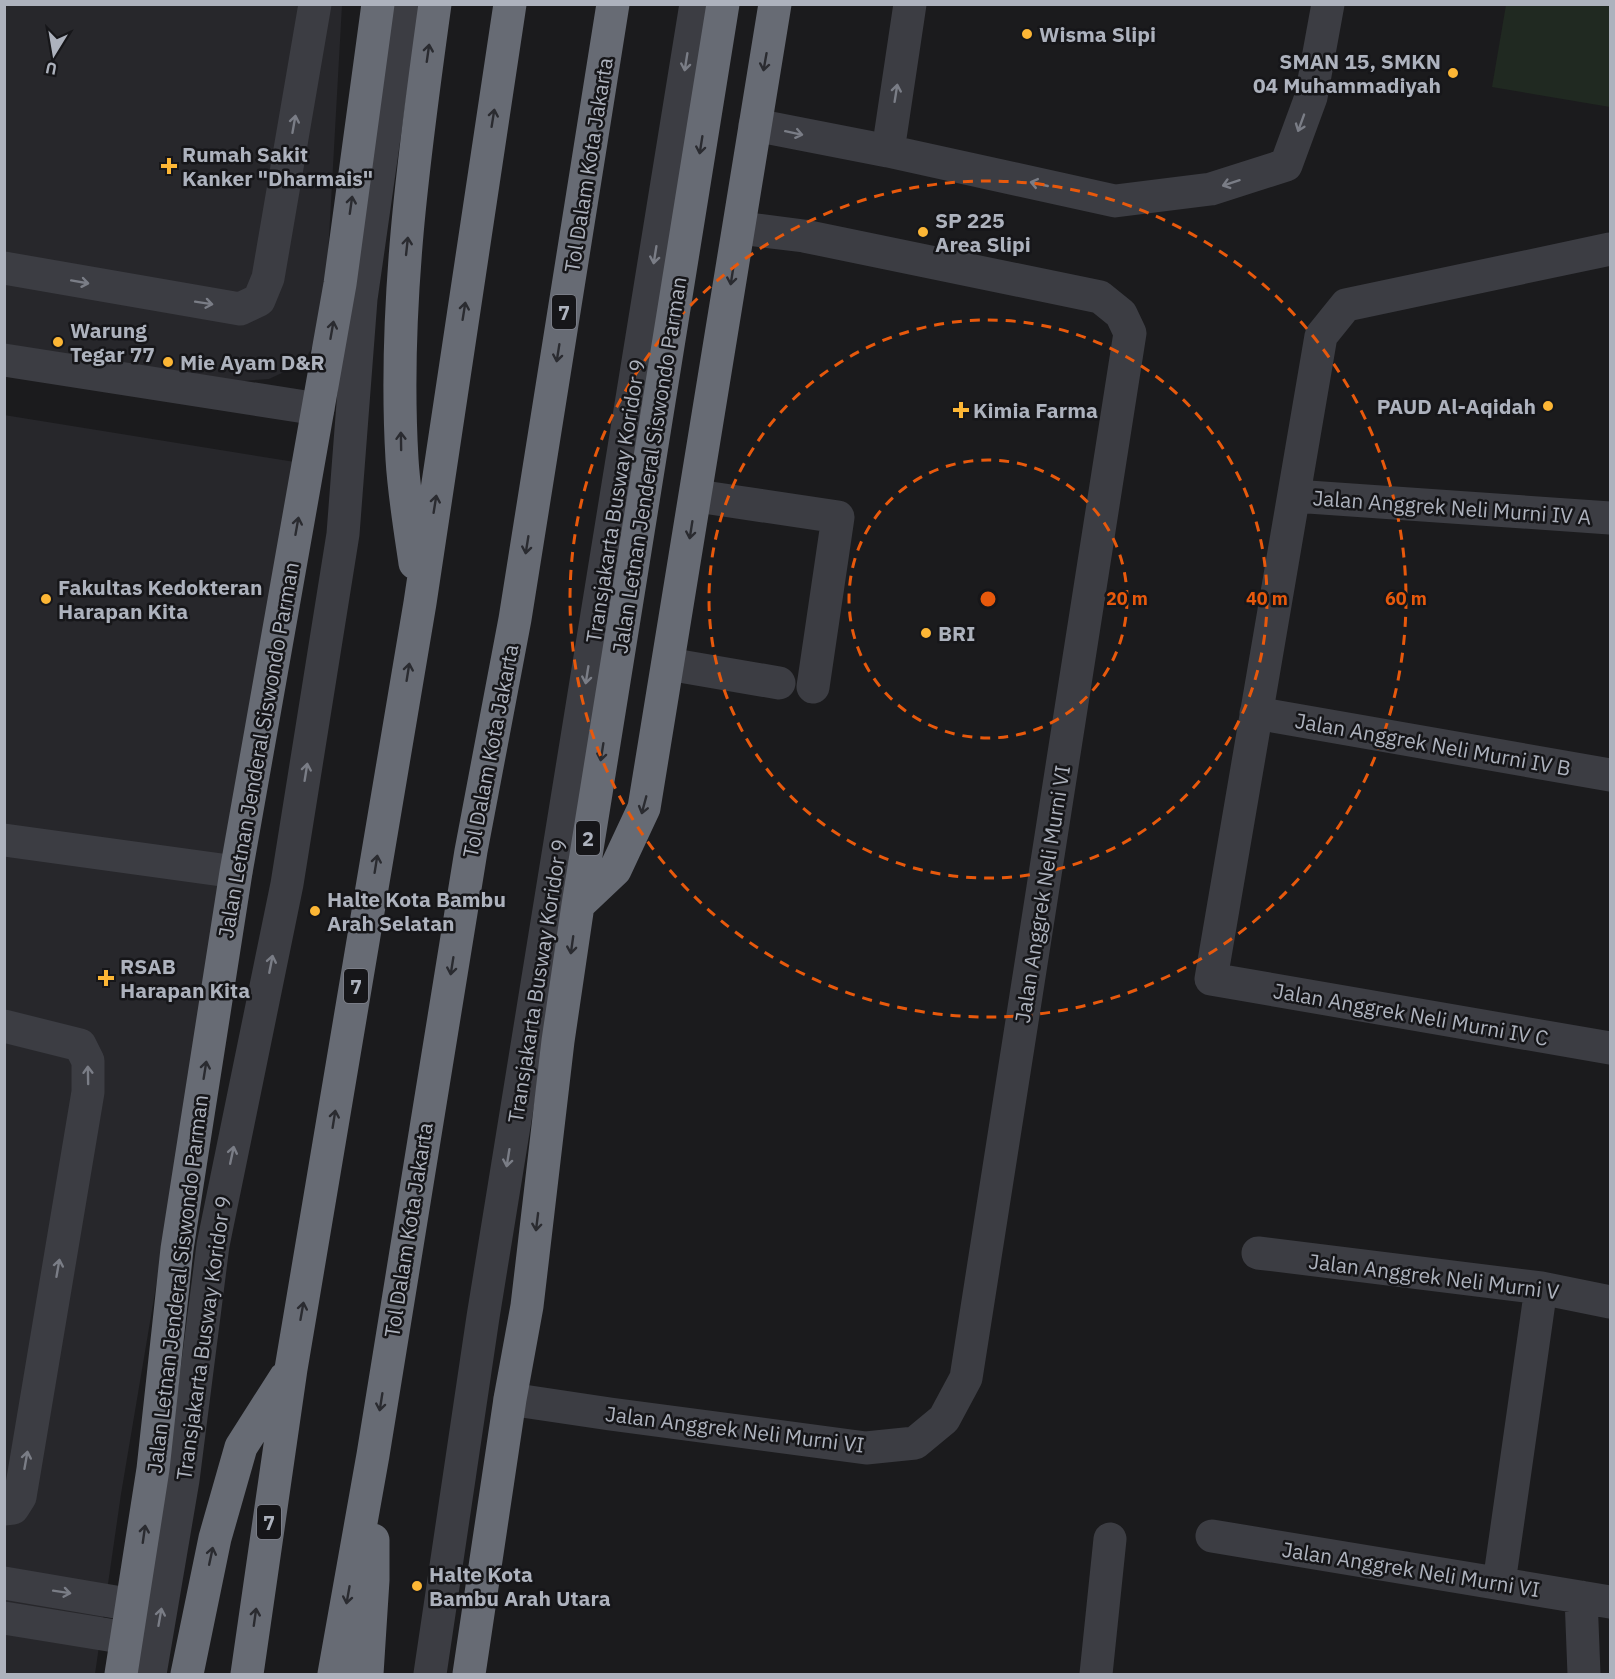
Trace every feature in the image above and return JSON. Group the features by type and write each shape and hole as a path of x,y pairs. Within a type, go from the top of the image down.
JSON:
{"highway":[{"name":"Jalan Letnan Jenderal Siswondo Parman","path":"121,1674 153,1469 177,1249 236,872 340,284 378,4"},
{"path":"420,603 402,460 400,358 405,266 418,135 435,4"},
{"name":"7","path":"247,1674 291,1369 420,603 510,4"},
{"name":"Tol Dalam Kota Jakarta","path":"334,1674 373,1455 471,851 515,619 614,4"},
{"name":"Jalan Letnan Jenderal Siswondo Parman","path":"469,1674 510,1399 527,1306 558,1041 578,905 723,4"},
{"path":"578,905 615,870 644,808 697,496 775,4"},
{"path":"187,1674 215,1538 241,1447 291,1369"},
{"path":"367,1674 373,1580 373,1455"}],"street":[{"path":"4,268 240,309 259,300 268,278 315,4"},
{"name":"Transjakarta Busway Koridor 9","path":"150,1674 183,1480 213,1245 286,884 343,534 361,298 403,4"},
{"name":"Transjakarta Busway Koridor 9","path":"430,1674 483,1317 696,4"},
{"path":"888,151 910,4"},
{"path":"754,125 888,151 1115,201 1211,189 1286,165 1311,97 1329,4"},
{"name":"Jalan Anggrek Neli Murni VI","path":"510,1399 866,1448 915,1443 944,1419 966,1378 1130,333 1122,314 1100,297 804,236 740,228"},
{"path":"1256,713 1321,336 1346,305 1611,249"},
{"path":"4,360 318,409"},
{"path":"697,496 838,517 813,687"},
{"name":"Jalan Anggrek Neli Murni IV A","path":"1294,496 1611,518"},
{"path":"668,664 779,683"},
{"name":"Jalan Anggrek Neli Murni IV B","path":"1256,713 1611,775"},
{"name":"Jalan Anggrek Neli Murni IV C","path":"1256,713 1211,979 1611,1048"},
{"path":"4,840 236,872"},
{"path":"4,1026 80,1045 88,1061 88,1092 20,1497 13,1508 4,1509"},
{"name":"Jalan Anggrek Neli Murni V","path":"1258,1253 1541,1288 1611,1302"},
{"path":"1499,1583 1541,1288"},
{"name":"Jalan Anggrek Neli Murni VI","path":"1212,1536 1596,1599"},
{"path":"1096,1674 1110,1539"},
{"path":"4,1583 133,1605"},
{"path":"1584,1674 1596,1599"},
{"path":"4,1618 126,1638"}],"shaded area":[{"name":"Rumah Sakit Kanker \"Dharmais\"","path":"4,5 342,5 324,327 303,363 269,379 227,382 5,344"},
{"path":"1506,5 1610,5 1610,107 1492,87"},
{"name":"RSAB Harapan Kita","path":"4,415 295,462 121,1494 95,1674 5,1674"}],"place":[{"name":"Wisma Slipi","path":"1027,34"},
{"name":"SMAN 15, SMKN 04 Muhammadiyah","path":"1453,73"},
{"name":"Rumah Sakit Kanker \"Dharmais\"","path":"169,166"},
{"name":"SP 225 Area Slipi","path":"923,232"},
{"name":"Warung Tegar 77","path":"58,342"},
{"name":"Mie Ayam D&R","path":"168,362"},
{"name":"PAUD Al-Aqidah","path":"1548,406"},
{"name":"Kimia Farma","path":"961,410"},
{"name":"Fakultas Kedokteran Harapan Kita","path":"46,599"},
{"name":"BRI","path":"926,633"},
{"name":"Halte Kota Bambu Arah Selatan","path":"315,911"},
{"name":"RSAB Harapan Kita","path":"106,978"},
{"name":"Halte Kota Bambu Arah Utara","path":"417,1586"}]}
